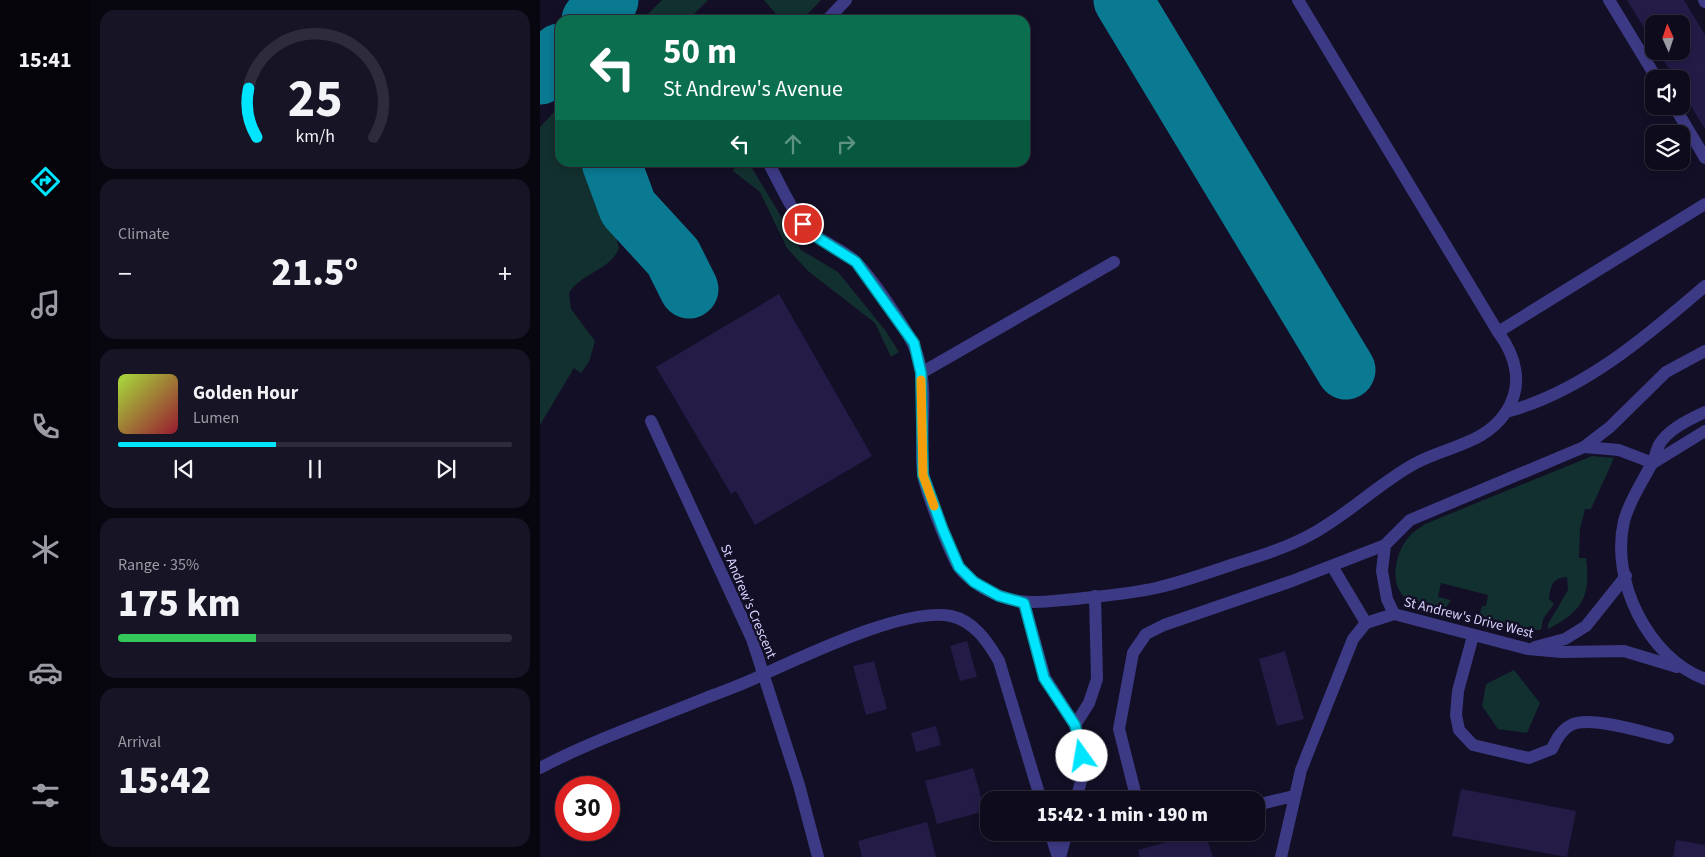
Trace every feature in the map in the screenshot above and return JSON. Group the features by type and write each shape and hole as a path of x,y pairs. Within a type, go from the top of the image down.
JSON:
{"street":[{"path":"832,15 846,0"},
{"path":"771,167 803,224 818,238 856,262 914,343 921,373 923,475 959,567 974,582 999,596 1024,603 1095,596 1157,587 1275,552 1310,535 1344,514 1415,463 1474,440 1491,430 1506,412 1515,394 1516,370 1510,348 1498,332 1298,0"},
{"path":"1609,0 1652,70"},
{"path":"1679,115 1705,158"},
{"path":"1498,332 1705,204"},
{"path":"921,373 1114,262"},
{"path":"1506,412 1534,404 1606,364 1658,327 1705,286"},
{"path":"1135,791 1119,729 1133,653 1138,642 1146,634 1164,625 1385,546 1410,520 1584,447 1610,427 1666,372 1705,350"},
{"name":"St Andrew's Drive West","path":"1684,669 1659,648 1646,630 1634,607 1626,576 1622,543 1624,523 1631,499 1653,462 1659,445 1668,434 1688,420 1705,412"},
{"name":"St Andrew's Crescent","path":"651,421 752,639 799,785 818,857"},
{"path":"1584,447 1619,450 1653,462 1705,431"},
{"path":"1281,857 1294,796 1302,770 1353,639 1366,623 1394,614 1387,599 1382,571 1385,546"},
{"path":"1332,566 1366,623"},
{"path":"1528,649 1565,639 1586,626 1626,576"},
{"path":"1075,725 1089,703 1097,679 1095,596"},
{"path":"1024,603 1044,678 1075,725 1082,756 1081,781 1078,791"},
{"name":"St Andrew's Drive West","path":"1394,614 1528,649 1562,652 1624,651 1684,669 1705,679"},
{"path":"540,768 764,675 806,654 887,625 920,616 951,616 976,629 988,642 999,661 1038,791"},
{"path":"1473,636 1458,691 1456,715 1460,730 1473,746 1529,758 1552,749 1559,734 1571,725 1586,721 1668,738"},
{"path":"1265,804 1294,796"},
{"path":"1053,841 1059,857"},
{"path":"1059,857 1064,841"}],"green space":[{"path":"662,0 708,0 693,15 647,15"},
{"path":"764,0 821,0 807,15 777,15"},
{"path":"555,113 555,167 585,167 614,230 619,248 610,262 574,286 569,293 571,309 595,341 589,362 581,373 574,368 540,425 540,127"},
{"path":"734,167 751,167 801,250 838,272 885,330 899,352 891,357 875,323 808,271 787,248 760,192 733,171"},
{"path":"1592,456 1614,458 1591,509 1585,509 1580,529 1579,558 1586,558 1587,583 1582,601 1569,616 1548,629 1548,624 1568,590 1567,577 1558,579 1553,583 1549,599 1554,604 1543,619 1541,630 1531,630 1479,617 1482,606 1486,606 1488,595 1441,583 1438,597 1451,600 1445,609 1415,603 1401,594 1396,579 1396,563 1401,548 1412,534 1425,524"},
{"path":"1514,670 1540,703 1527,733 1498,729 1482,706 1486,684"}],"building":[{"path":"1627,0 1684,0 1705,35 1705,129 1690,105 1690,70 1670,70 1663,60 1690,60 1690,15 1645,15 1645,29"},
{"path":"779,294 872,456 755,525 736,491 731,494 656,367"},
{"path":"967,641 977,677 960,681 950,646"},
{"path":"1285,651 1304,719 1277,726 1259,659"},
{"path":"874,661 887,709 866,715 853,666"},
{"path":"936,726 941,745 916,752 911,733"},
{"path":"973,768 980,793 980,812 937,824 925,781"},
{"path":"1461,789 1576,811 1567,857 1452,836"},
{"path":"927,822 936,857 862,857 858,841"},
{"path":"1676,840 1705,845 1705,857 1673,857"},
{"path":"1171,841 1207,841 1213,857 1140,857 1138,850"}],"taxiway":[{"path":"596,15 609,0"},
{"path":"1123,0 1346,370"},
{"path":"540,75 555,58"},
{"path":"613,167 628,208 673,257 689,289"}],"slow traffic":[{"path":"921,380 923,475 934,506"}],"route":[{"path":"803,224 818,238 856,262 914,343 920,362 921,373 923,475 943,530 959,567 974,582 999,596 1024,603 1044,678 1075,725 1082,756"}]}
